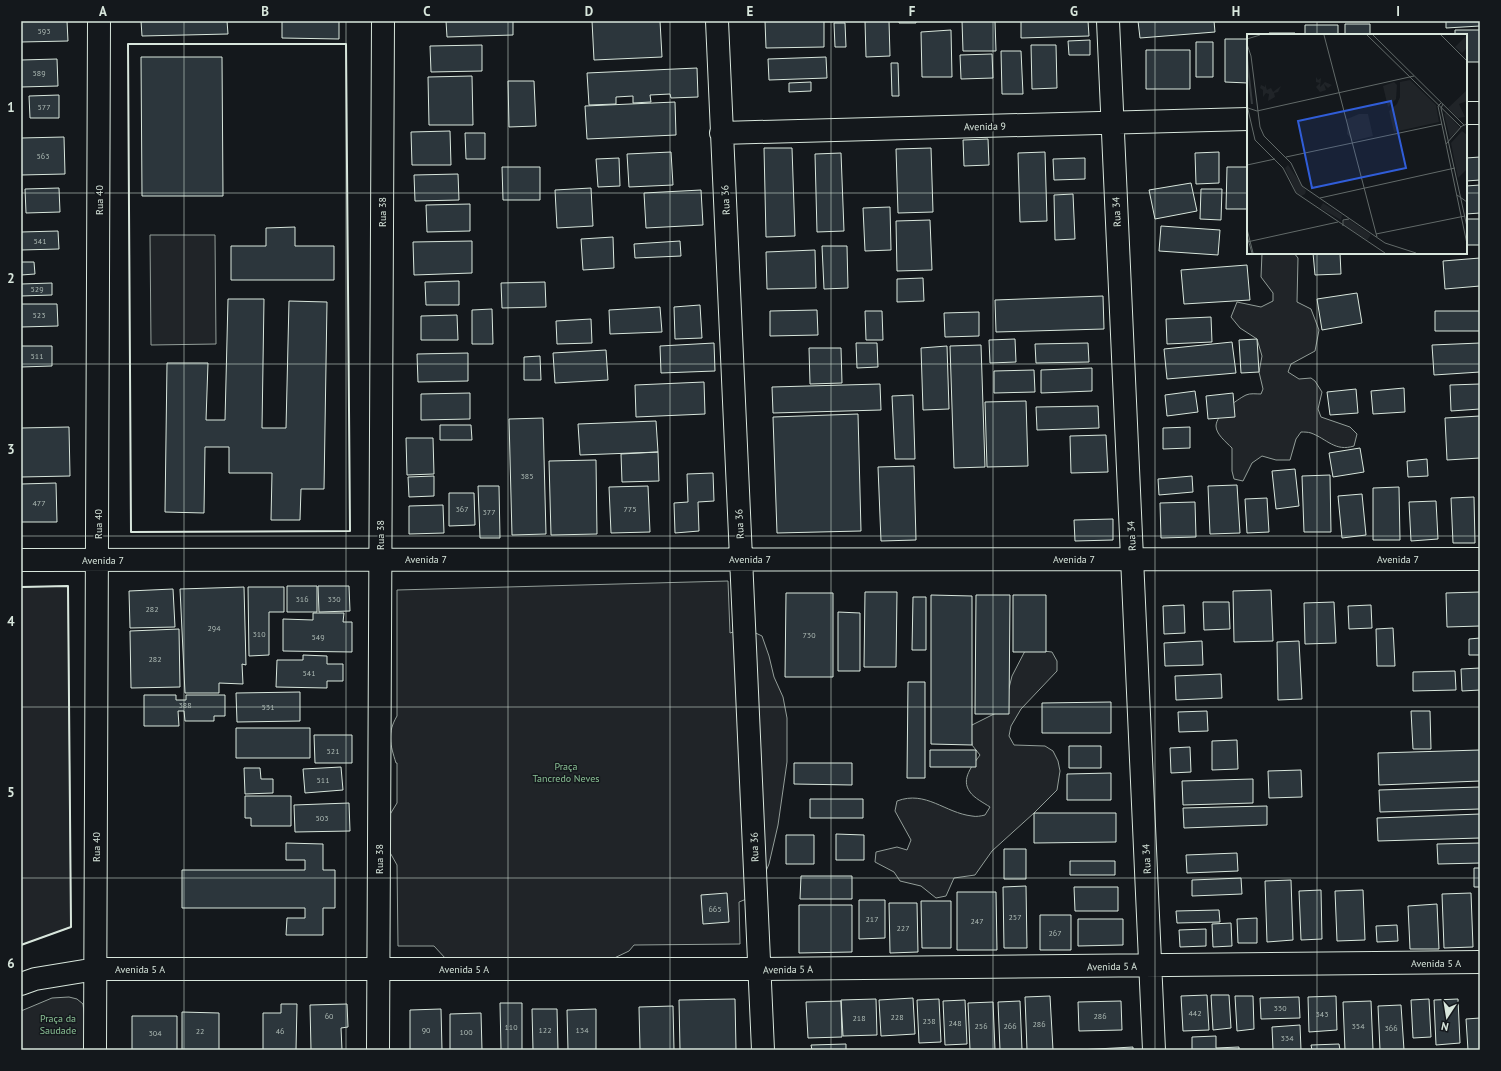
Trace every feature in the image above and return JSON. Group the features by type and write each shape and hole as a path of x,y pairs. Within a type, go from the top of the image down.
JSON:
{"street":[{"name":"Rua 40","path":"95,1050 99,21"},
{"name":"Rua 38","path":"378,1050 383,21"},
{"name":"Rua 36","path":"718,21 721,133 763,1050"},
{"name":"Rua 34","path":"1108,21 1154,1050"},
{"path":"1467,113 1480,113"},
{"name":"Avenida 9","path":"721,133 1247,119"},
{"name":"Avenida 7","path":"21,560 1480,559"},
{"name":"Avenida 5 A","path":"96,969 759,969 1480,962"},
{"path":"21,984 35,979 96,969"}],"green space":[{"path":"150,235 215,235 216,344 151,345"},
{"path":"1262,254 1295,254 1298,258 1297,302 1311,309 1319,330 1315,351 1291,364 1288,372 1299,379 1311,378 1315,381 1322,392 1318,409 1321,417 1350,427 1357,434 1354,446 1342,447 1331,444 1311,433 1301,432 1296,439 1290,460 1276,460 1262,456 1252,463 1243,481 1234,479 1232,471 1232,448 1219,435 1216,426 1219,417 1232,404 1248,394 1261,394 1263,389 1259,372 1262,356 1257,339 1240,328 1231,317 1237,302 1261,307 1273,301 1273,293 1261,277"},
{"name":"Praça Tancredo Neves","path":"728,581 730,633 745,628 762,636 774,677 783,697 787,718 787,762 778,825 769,864 761,883 749,898 739,902 740,944 634,945 629,951 608,961 446,959 434,946 398,946 397,865 383,840 386,821 397,803 397,763 390,739 392,728 397,716 397,590"},
{"path":"68,586 71,927 21,945 21,587"},
{"path":"1026,649 1052,652 1057,661 1057,671 1021,709 1011,726 1009,736 1014,745 1045,746 1053,751 1058,761 1060,771 1057,790 992,851 975,875 954,878 946,896 936,898 921,886 900,881 894,872 875,862 876,852 897,847 907,850 911,840 895,811 897,801 907,798 917,798 935,803 962,814 975,816 985,815 990,807 970,792 966,782 971,768 980,755 972,745 970,726 998,712 1006,700 1012,676"},
{"name":"Praça da Saudade","path":"69,997 77,999 83,1004 87,1036 86,1050 21,1050 21,1011 52,998"}],"building":[{"path":"21,21 67,21 68,41 21,42"},
{"path":"141,21 227,21 228,34 142,36"},
{"path":"282,21 339,21 339,39 282,38"},
{"path":"446,21 513,21 513,35 447,37"},
{"path":"592,21 660,21 662,57 594,60"},
{"path":"765,21 824,21 824,47 766,48"},
{"path":"865,21 889,21 890,56 866,57"},
{"path":"899,21 916,21 916,23 899,23"},
{"path":"962,21 995,21 996,51 963,51"},
{"path":"1021,21 1088,21 1089,36 1021,38"},
{"path":"1138,21 1214,21 1215,32 1140,38"},
{"path":"1446,21 1480,21 1480,26 1446,28"},
{"path":"834,23 845,23 846,47 835,47"},
{"path":"1345,24 1370,24 1370,34 1345,34"},
{"path":"1305,25 1338,25 1338,34 1305,34"},
{"path":"951,30 952,77 922,77 921,32"},
{"path":"1455,30 1480,30 1480,62 1467,62 1467,34 1455,34"},
{"path":"1269,33 1295,33 1295,34"},
{"path":"1225,39 1247,39 1247,83 1225,82"},
{"path":"1090,40 1090,55 1069,55 1068,41"},
{"path":"1196,42 1213,42 1213,77 1196,77"},
{"path":"482,45 482,71 431,72 430,46"},
{"path":"1031,45 1056,45 1057,88 1032,89"},
{"path":"1146,50 1190,50 1190,89 1146,89"},
{"path":"1001,51 1021,51 1023,94 1002,94"},
{"path":"992,54 993,78 961,79 960,55"},
{"path":"141,57 222,57 223,196 142,196"},
{"path":"826,57 827,78 769,80 768,59"},
{"path":"57,59 58,86 21,87 21,60"},
{"path":"891,63 898,63 899,96 892,96"},
{"path":"697,68 698,97 671,98 670,94 650,95 651,102 633,103 633,96 616,97 616,104 589,105 587,73"},
{"path":"472,76 473,125 429,125 428,77"},
{"path":"508,81 534,81 536,126 509,127"},
{"path":"811,82 811,91 789,92 789,83"},
{"path":"59,95 59,118 30,118 29,96"},
{"path":"675,102 676,135 587,139 585,106"},
{"path":"450,131 451,165 412,165 411,132"},
{"path":"465,133 485,133 485,159 466,159"},
{"path":"64,137 65,174 21,175 21,138"},
{"path":"988,139 989,165 964,166 963,140"},
{"path":"764,148 792,148 795,236 766,237"},
{"path":"931,148 933,212 898,213 896,149"},
{"path":"671,152 673,185 629,187 627,154"},
{"path":"1045,152 1047,221 1020,222 1018,153"},
{"path":"1219,152 1219,183 1196,184 1195,153"},
{"path":"841,153 844,231 817,232 815,154"},
{"path":"1480,157 1480,180 1467,181 1467,158"},
{"path":"619,158 620,186 598,187 596,159"},
{"path":"1085,158 1085,179 1054,180 1053,159"},
{"path":"502,167 540,167 540,200 503,200"},
{"path":"1227,167 1247,167 1247,209 1226,209"},
{"path":"458,174 459,200 415,201 414,175"},
{"path":"1191,183 1197,211 1155,219 1149,190"},
{"path":"1480,185 1480,213 1467,214 1467,186"},
{"path":"59,188 60,212 26,213 25,189"},
{"path":"591,188 593,226 557,228 555,190"},
{"path":"1201,189 1222,189 1221,220 1200,219"},
{"path":"701,190 703,225 646,228 644,193"},
{"path":"1073,194 1075,239 1055,240 1054,195"},
{"path":"470,204 470,231 427,232 426,205"},
{"path":"890,207 891,250 865,251 863,208"},
{"path":"1467,219 1480,219 1480,245 1467,245"},
{"path":"930,220 932,270 897,271 896,221"},
{"path":"1161,226 1220,230 1218,255 1159,251"},
{"path":"295,227 295,246 334,246 334,280 231,280 231,246 266,246 266,228"},
{"path":"58,231 59,249 21,250 21,232"},
{"path":"613,237 614,268 583,270 581,239"},
{"path":"472,241 472,273 414,275 413,242"},
{"path":"680,241 681,256 635,258 634,244"},
{"path":"822,246 847,246 848,288 824,289"},
{"path":"815,250 816,288 767,289 766,252"},
{"path":"1313,254 1340,254 1341,274 1315,275"},
{"path":"1480,258 1480,286 1445,289 1443,261"},
{"path":"21,262 34,262 35,274 21,275"},
{"path":"1247,265 1250,300 1184,304 1181,270"},
{"path":"923,278 924,301 897,302 897,279"},
{"path":"459,281 459,305 426,305 425,282"},
{"path":"545,282 546,307 502,308 501,283"},
{"path":"52,283 52,295 21,296 21,284"},
{"path":"1357,293 1362,323 1322,330 1317,299"},
{"path":"1103,296 1104,329 996,332 995,300"},
{"path":"228,299 264,299 262,428 286,428 289,301 327,302 324,489 301,489 300,520 271,520 272,473 229,473 229,447 205,447 204,513 165,512 167,363 208,363 206,420 225,420"},
{"path":"21,304 57,304 58,326 21,327"},
{"path":"700,305 702,338 675,339 674,307"},
{"path":"660,307 662,332 610,334 609,310"},
{"path":"492,309 493,344 472,344 472,310"},
{"path":"817,310 818,335 770,336 770,311"},
{"path":"865,311 882,311 883,340 866,340"},
{"path":"1435,311 1480,311 1480,331 1435,331"},
{"path":"979,312 979,336 945,337 944,313"},
{"path":"457,315 458,340 421,340 421,316"},
{"path":"1211,317 1212,342 1167,344 1166,319"},
{"path":"591,319 592,343 557,344 556,321"},
{"path":"1015,339 1016,362 990,363 989,340"},
{"path":"1257,339 1259,372 1241,373 1239,340"},
{"path":"1232,342 1236,373 1167,379 1164,349"},
{"path":"714,343 715,371 661,373 660,346"},
{"path":"856,343 877,343 878,367 857,368"},
{"path":"1088,343 1089,362 1036,363 1035,344"},
{"path":"1480,343 1480,372 1434,375 1432,345"},
{"path":"981,345 985,467 954,468 950,346"},
{"path":"21,346 52,346 52,366 21,367"},
{"path":"947,346 949,409 923,410 921,348"},
{"path":"809,348 841,348 842,383 810,384"},
{"path":"606,350 608,380 555,383 553,353"},
{"path":"468,353 468,381 418,382 417,354"},
{"path":"540,356 541,380 524,380 524,357"},
{"path":"1092,368 1092,391 1041,393 1041,370"},
{"path":"1034,370 1035,392 994,393 994,371"},
{"path":"704,382 705,414 636,417 635,385"},
{"path":"880,384 881,410 773,413 772,387"},
{"path":"1480,384 1480,409 1451,411 1450,385"},
{"path":"1404,388 1405,412 1373,414 1371,391"},
{"path":"1356,389 1358,413 1330,415 1327,392"},
{"path":"1195,391 1198,412 1167,416 1165,395"},
{"path":"470,393 470,419 421,420 421,394"},
{"path":"1233,393 1235,417 1208,419 1206,396"},
{"path":"913,395 915,459 895,459 892,396"},
{"path":"1026,401 1028,466 987,467 985,402"},
{"path":"1098,406 1099,428 1037,430 1036,407"},
{"path":"858,414 861,531 777,533 773,417"},
{"path":"1480,416 1480,458 1447,460 1445,418"},
{"path":"543,418 546,534 512,535 509,419"},
{"path":"656,421 658,452 580,455 578,424"},
{"path":"440,425 471,425 472,440 440,440"},
{"path":"69,427 70,476 21,477 21,428"},
{"path":"1190,427 1190,448 1163,449 1163,428"},
{"path":"1106,435 1108,472 1071,473 1070,436"},
{"path":"406,438 433,438 434,474 407,475"},
{"path":"1360,448 1364,472 1333,477 1329,453"},
{"path":"658,452 659,481 622,482 621,454"},
{"path":"1427,459 1428,476 1408,477 1407,461"},
{"path":"596,460 597,534 551,535 549,461"},
{"path":"914,466 916,540 881,541 878,467"},
{"path":"1295,469 1299,506 1276,509 1272,471"},
{"path":"713,473 714,501 698,502 699,531 675,533 674,503 688,502 687,474"},
{"path":"1330,475 1331,532 1304,532 1302,476"},
{"path":"434,476 434,496 409,497 408,477"},
{"path":"1192,476 1193,492 1159,495 1158,479"},
{"path":"56,483 57,522 21,522 21,484"},
{"path":"1237,485 1240,533 1210,534 1208,486"},
{"path":"478,486 499,486 500,538 480,538"},
{"path":"648,486 650,532 611,533 609,487"},
{"path":"1399,487 1400,540 1373,540 1373,488"},
{"path":"449,493 474,493 475,525 449,526"},
{"path":"1362,494 1366,535 1342,538 1338,496"},
{"path":"1474,497 1475,543 1453,543 1451,498"},
{"path":"1267,498 1269,532 1247,533 1245,499"},
{"path":"1436,501 1438,539 1411,541 1409,502"},
{"path":"1195,502 1196,537 1161,538 1160,503"},
{"path":"443,505 444,533 409,534 409,506"},
{"path":"1113,519 1113,540 1075,541 1074,520"},
{"path":"287,586 317,586 317,612 287,612"},
{"path":"318,586 349,586 350,611 319,612"},
{"path":"244,587 246,665 242,664 243,684 219,683 219,693 185,693 180,589"},
{"path":"248,587 284,587 284,612 269,612 269,655 249,656"},
{"path":"173,589 175,627 130,628 129,591"},
{"path":"1271,590 1273,641 1234,642 1233,591"},
{"path":"865,592 897,592 896,667 864,667"},
{"path":"1480,592 1480,626 1447,627 1446,593"},
{"path":"786,593 833,593 833,677 785,677"},
{"path":"931,595 972,596 972,745 931,744"},
{"path":"976,595 1010,595 1009,714 975,714"},
{"path":"1013,595 1046,595 1046,652 1013,652"},
{"path":"913,597 926,597 926,650 912,650"},
{"path":"1203,602 1229,602 1230,629 1204,630"},
{"path":"1334,602 1336,643 1305,644 1304,603"},
{"path":"1184,605 1185,633 1164,634 1163,606"},
{"path":"1371,605 1372,628 1349,629 1348,606"},
{"path":"838,612 860,613 860,671 838,671"},
{"path":"313,613 344,613 343,622 352,622 352,652 283,651 283,619 313,620"},
{"path":"1393,628 1395,666 1377,666 1376,629"},
{"path":"179,629 180,687 131,688 130,631"},
{"path":"1480,638 1480,655 1469,655 1469,639"},
{"path":"1202,641 1203,665 1165,666 1164,643"},
{"path":"1299,641 1302,699 1278,700 1277,642"},
{"path":"303,655 327,656 327,664 343,664 343,681 327,681 327,688 276,687 277,660 303,660"},
{"path":"1480,668 1480,690 1462,691 1461,669"},
{"path":"1455,671 1456,690 1413,691 1413,672"},
{"path":"1221,674 1222,698 1176,700 1175,676"},
{"path":"908,682 925,682 925,778 907,778"},
{"path":"300,692 300,721 237,722 236,693"},
{"path":"144,695 176,695 176,700 186,700 186,695 225,695 225,716 214,716 214,721 185,721 184,711 178,711 179,726 144,726"},
{"path":"1111,702 1111,733 1042,733 1042,703"},
{"path":"1207,711 1208,731 1179,732 1178,712"},
{"path":"1411,711 1430,711 1431,749 1413,749"},
{"path":"236,728 310,728 310,758 236,758"},
{"path":"314,735 352,735 352,763 315,763"},
{"path":"1237,740 1238,769 1212,770 1212,741"},
{"path":"1069,746 1101,746 1101,768 1069,768"},
{"path":"1190,747 1191,772 1171,773 1170,748"},
{"path":"930,750 976,750 976,767 930,767"},
{"path":"1480,750 1480,781 1379,785 1378,753"},
{"path":"794,763 852,763 852,785 794,784"},
{"path":"341,767 343,790 305,793 303,769"},
{"path":"244,768 260,768 261,779 273,779 273,793 245,794"},
{"path":"1301,770 1302,797 1269,798 1268,771"},
{"path":"1111,773 1111,800 1067,800 1067,774"},
{"path":"1253,779 1253,803 1183,805 1182,781"},
{"path":"1480,787 1480,809 1380,812 1379,790"},
{"path":"245,796 291,796 291,826 251,826 251,818 245,818"},
{"path":"810,799 863,799 863,818 810,818"},
{"path":"349,803 350,831 295,832 294,805"},
{"path":"1267,806 1267,825 1184,828 1183,808"},
{"path":"1034,813 1116,813 1116,842 1034,843"},
{"path":"1480,814 1480,838 1378,841 1377,818"},
{"path":"836,834 864,835 864,860 836,860"},
{"path":"786,835 814,835 814,864 786,864"},
{"path":"286,843 323,844 323,870 335,870 335,908 323,908 323,935 286,935 287,918 305,918 305,908 182,908 182,870 305,870 305,860 286,860"},
{"path":"1480,843 1480,863 1438,864 1437,844"},
{"path":"1004,849 1026,849 1026,879 1004,879"},
{"path":"1237,853 1238,871 1187,873 1186,855"},
{"path":"1070,861 1115,861 1115,875 1070,875"},
{"path":"1474,868 1480,868 1480,887 1474,887"},
{"path":"801,876 852,876 852,899 800,899"},
{"path":"1241,878 1242,894 1192,896 1192,880"},
{"path":"1291,880 1293,940 1267,942 1265,881"},
{"path":"1026,886 1027,948 1004,948 1003,887"},
{"path":"1074,887 1118,887 1118,911 1075,911"},
{"path":"1321,890 1322,939 1301,940 1299,891"},
{"path":"1363,890 1365,940 1337,941 1335,891"},
{"path":"957,892 996,892 997,950 957,950"},
{"path":"727,893 729,922 703,924 701,895"},
{"path":"1471,893 1473,947 1444,948 1442,894"},
{"path":"859,900 885,900 885,938 859,939"},
{"path":"921,901 951,901 951,948 922,948"},
{"path":"889,903 917,903 918,952 890,953"},
{"path":"1437,904 1439,949 1410,949 1408,906"},
{"path":"799,905 852,905 852,952 799,953"},
{"path":"1219,910 1220,922 1177,923 1176,911"},
{"path":"1040,915 1071,915 1071,950 1040,950"},
{"path":"1257,918 1257,943 1238,943 1237,919"},
{"path":"1078,919 1123,919 1123,945 1078,946"},
{"path":"1231,923 1232,946 1213,947 1212,924"},
{"path":"1397,925 1398,941 1377,942 1376,926"},
{"path":"1206,929 1206,946 1180,947 1179,930"},
{"path":"1207,995 1209,1030 1183,1031 1181,996"},
{"path":"1211,995 1229,995 1231,1028 1213,1030"},
{"path":"1050,996 1053,1050 1027,1050 1025,997"},
{"path":"1235,996 1253,996 1254,1029 1237,1031"},
{"path":"1336,996 1337,1030 1309,1032 1308,997"},
{"path":"1299,997 1300,1018 1261,1019 1260,998"},
{"path":"913,998 915,1034 881,1036 879,1000"},
{"path":"735,999 736,1050 680,1050 679,1000"},
{"path":"876,999 877,1035 843,1036 841,1000"},
{"path":"939,999 941,1042 919,1043 917,1000"},
{"path":"1429,999 1431,1037 1413,1038 1411,1000"},
{"path":"1458,999 1460,1043 1436,1045 1434,1000"},
{"path":"965,1000 967,1044 945,1045 943,1001"},
{"path":"841,1001 842,1037 808,1038 806,1002"},
{"path":"1020,1001 1022,1050 1000,1050 998,1002"},
{"path":"1121,1001 1122,1030 1079,1031 1078,1002"},
{"path":"1371,1001 1373,1050 1345,1050 1343,1002"},
{"path":"993,1002 995,1050 970,1050 968,1003"},
{"path":"500,1003 522,1003 522,1050 501,1050"},
{"path":"281,1004 297,1004 296,1050 263,1050 263,1013 281,1013"},
{"path":"347,1004 348,1027 341,1028 342,1050 311,1050 310,1005"},
{"path":"1401,1005 1404,1050 1380,1050 1378,1006"},
{"path":"673,1006 674,1050 640,1050 639,1007"},
{"path":"441,1009 442,1050 410,1050 410,1010"},
{"path":"532,1009 557,1009 558,1050 533,1050"},
{"path":"596,1009 596,1050 568,1050 567,1010"},
{"path":"182,1012 219,1013 219,1050 182,1050"},
{"path":"481,1013 482,1050 450,1050 450,1014"},
{"path":"132,1016 177,1016 177,1050 132,1050"},
{"path":"1480,1018 1480,1050 1468,1050 1466,1019"},
{"path":"1300,1025 1301,1050 1273,1050 1272,1027"},
{"path":"1216,1036 1216,1048 1239,1047 1239,1050 1192,1050 1192,1037"},
{"path":"846,1044 846,1050 812,1050 811,1045"},
{"path":"1339,1044 1340,1050 1312,1050 1311,1045"},
{"path":"1133,1047 1133,1050 1078,1050"}],"wall":[{"path":"128,44 346,44 350,531 131,532 128,44"},
{"path":"21,587 68,586 71,927 21,945"}]}
